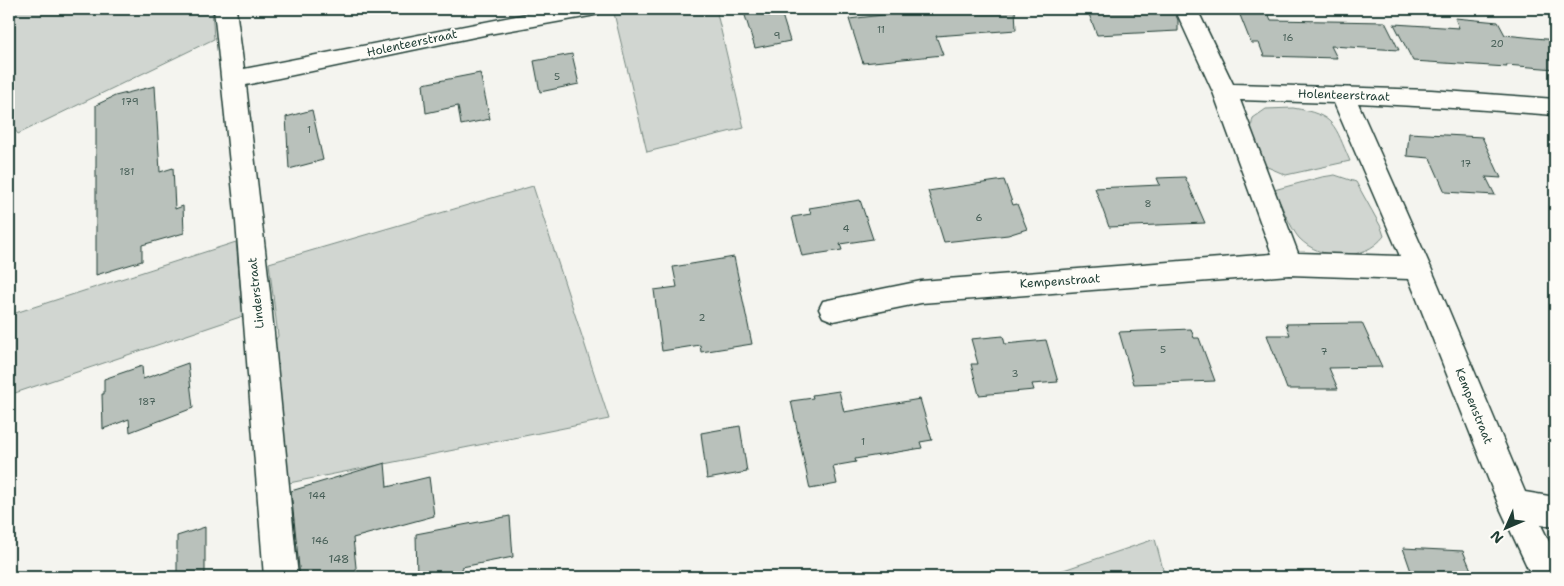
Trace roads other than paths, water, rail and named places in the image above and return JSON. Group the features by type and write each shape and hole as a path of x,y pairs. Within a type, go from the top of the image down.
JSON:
{"street":[{"name":"Linderstraat","path":"225,9 235,79 263,364 281,577"},
{"name":"Holenteerstraat","path":"235,79 489,27 590,9"},
{"path":"1186,9 1225,92 1289,264"},
{"name":"Holenteerstraat","path":"1225,92 1342,94 1496,101 1555,107"},
{"name":"Kempenstraat","path":"1342,94 1418,268 1515,506 1549,577"},
{"name":"Kempenstraat","path":"833,309 922,292 1289,264 1418,268"},
{"path":"1515,506 1555,512"}]}
